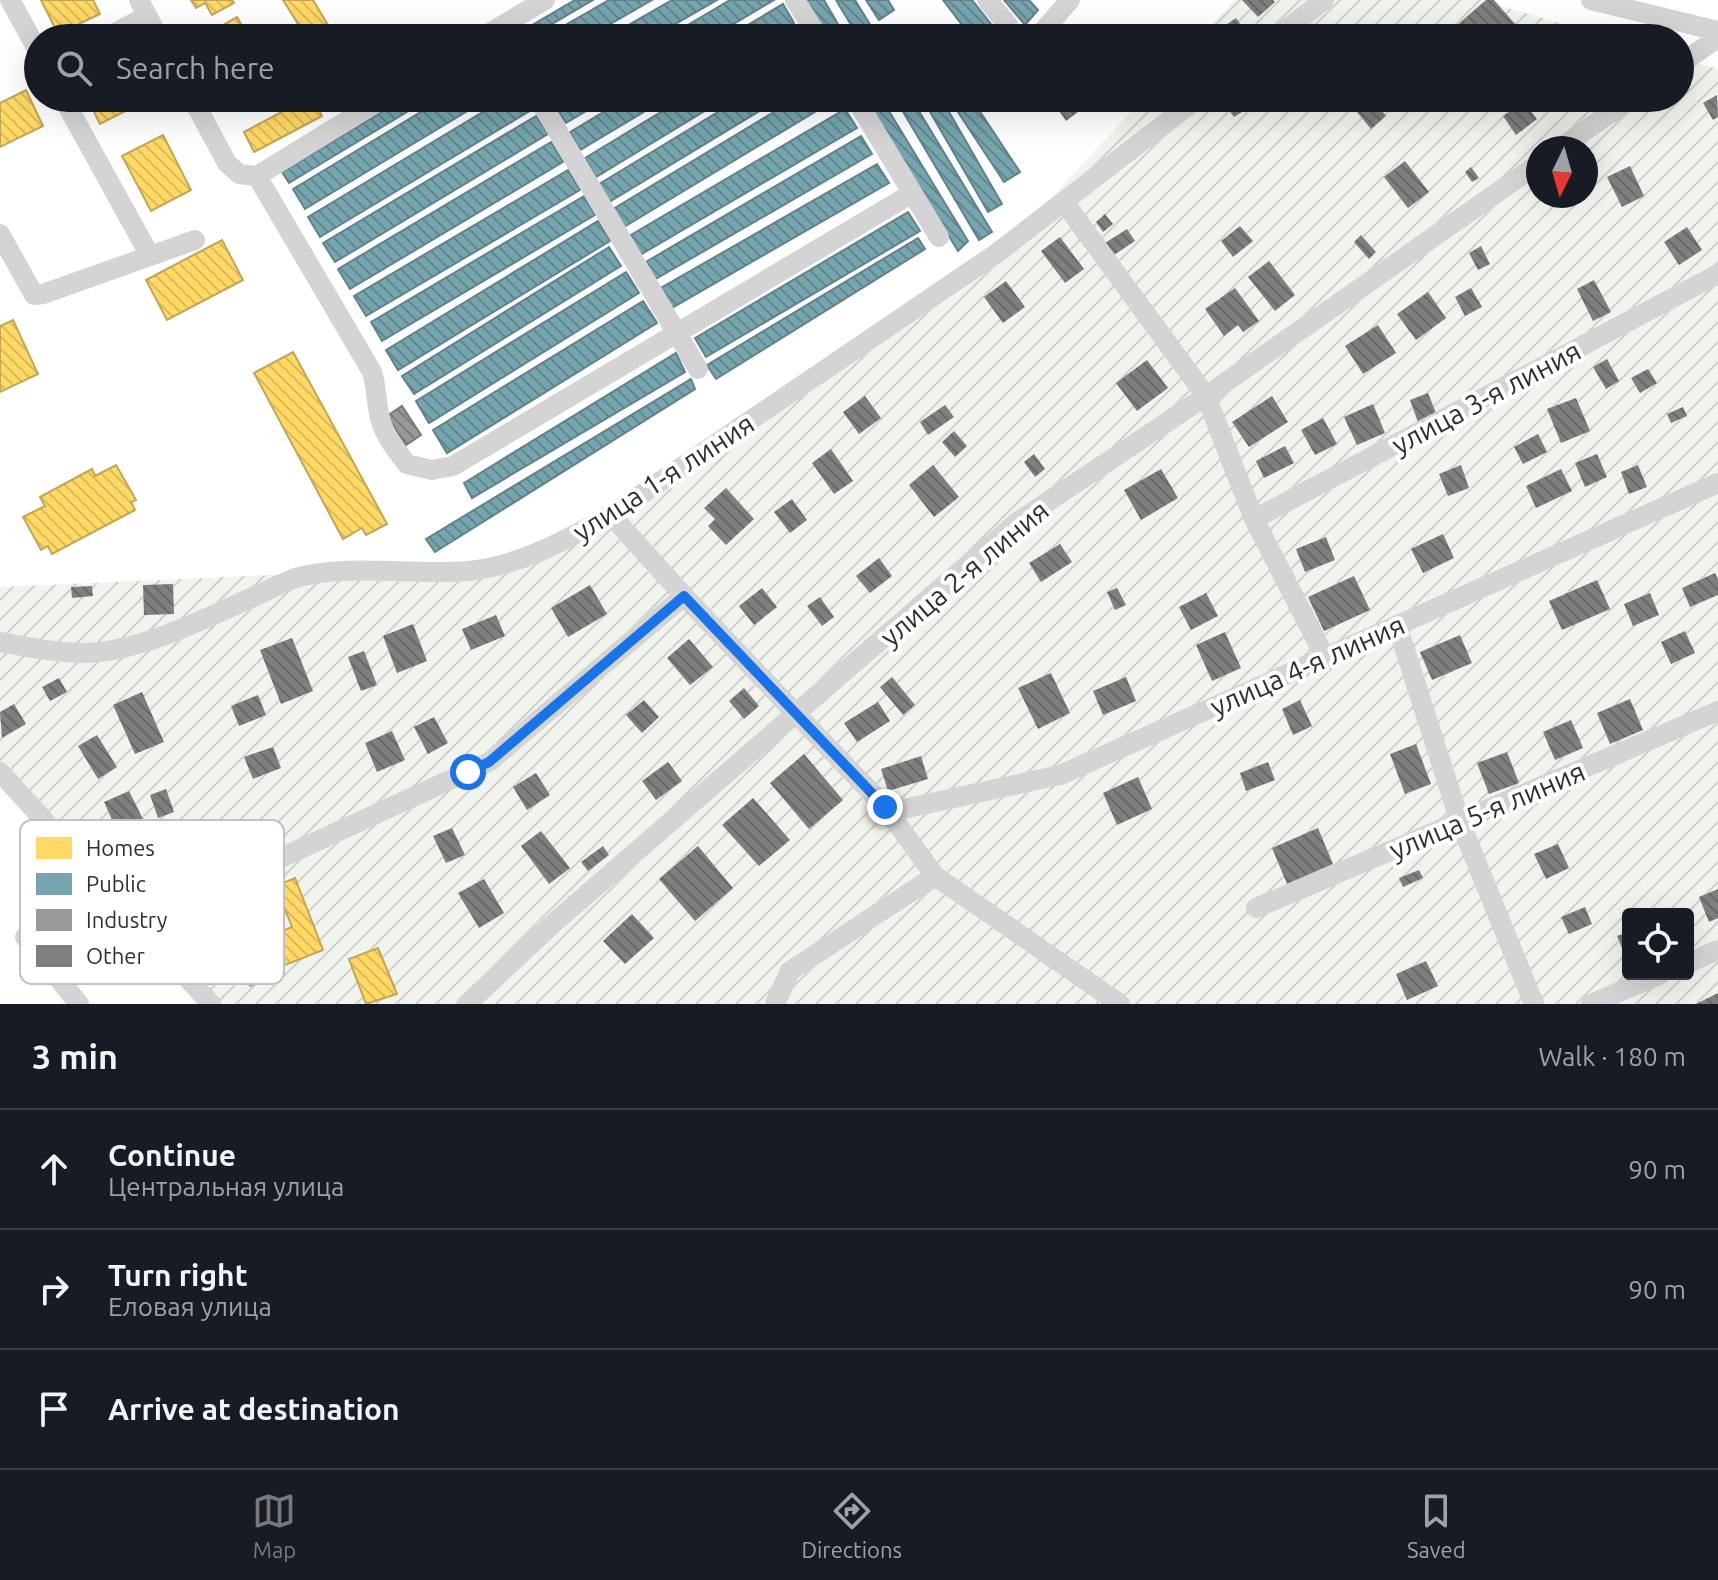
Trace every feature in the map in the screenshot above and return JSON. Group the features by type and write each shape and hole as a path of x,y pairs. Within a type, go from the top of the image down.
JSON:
{"street":[{"path":"10,0 24,26"},
{"path":"505,24 545,0"},
{"path":"795,0 810,24"},
{"path":"987,0 1007,24"},
{"path":"1293,24 1324,0"},
{"path":"1591,0 1689,24"},
{"path":"1047,24 1061,3"},
{"path":"123,24 143,8"},
{"path":"1694,25 1718,31"},
{"path":"1694,54 1718,38"},
{"path":"71,112 150,256"},
{"path":"200,112 227,163 239,174 257,176 361,112"},
{"path":"546,112 698,369"},
{"path":"863,112 939,237"},
{"name":"улица 1-я линия","path":"0,642 56,652 87,653 116,649 145,642 295,578 342,569 466,571 507,565 565,541 611,515 997,253 1180,112"},
{"path":"1577,136 1612,112"},
{"name":"улица 2-я линия","path":"467,1004 556,921 1016,523 1206,396 1526,172"},
{"path":"257,176 372,372 378,388 379,417 388,439 407,464 432,470 453,466 911,194"},
{"path":"1064,202 1206,396 1254,519 1325,657"},
{"path":"0,234 34,295 195,240"},
{"name":"улица 3-я линия","path":"1254,519 1718,274"},
{"name":"улица 4-я линия","path":"885,807 899,810 1060,775 1718,483"},
{"path":"611,515 885,807 935,876 1120,1004"},
{"path":"284,856 489,762 684,596"},
{"path":"1397,625 1460,822 1534,1004"},
{"name":"улица 5-я линия","path":"1256,908 1718,711"},
{"path":"0,772 44,820"},
{"path":"775,1004 790,971 935,876"},
{"path":"1694,960 1718,950"},
{"path":"1591,1004 1647,980"},
{"path":"63,984 79,1004"},
{"path":"192,984 211,1004"}],"shaded area":[{"path":"1235,0 1481,0 1563,24 1213,24"},
{"path":"1694,62 1718,69 1718,1004 221,1004 201,984 284,984 284,820 38,820 0,782 0,587 519,564 988,266 1131,112 1694,112"}],"building: Homes":[{"path":"41,0 93,0 100,14 79,24 53,24"},
{"path":"191,0 232,0 234,3 212,15 205,3 196,8"},
{"path":"283,0 313,0 327,24 298,24"},
{"path":"237,17 241,24 225,24"},
{"path":"24,91 24,112 36,112 43,126 0,147 0,103"},
{"path":"94,112 123,112 100,124"},
{"path":"282,112 320,112 322,116 254,152 244,132"},
{"path":"163,135 191,190 151,211 122,156"},
{"path":"222,240 243,280 167,320 146,280"},
{"path":"13,320 38,374 0,392 0,326"},
{"path":"293,352 387,524 366,535 362,528 343,539 254,373"},
{"path":"116,465 136,500 131,502 135,510 52,554 48,546 41,550 23,517 45,506 40,497 92,469 95,476"},
{"path":"295,878 323,950 284,965 284,930 292,927 284,906 284,883"},
{"path":"378,948 397,994 366,1004 349,959"}],"building: Public":[{"path":"575,0 593,0 552,24 534,24"},
{"path":"609,0 652,0 610,24 567,24"},
{"path":"672,0 717,0 675,24 630,24"},
{"path":"730,0 774,0 734,24 690,24"},
{"path":"805,0 824,0 838,24 820,24"},
{"path":"836,0 855,0 870,24 851,24"},
{"path":"866,0 888,0 894,10 879,20"},
{"path":"943,0 972,0 991,24 961,24"},
{"path":"1004,0 1029,0 1038,10 1024,24"},
{"path":"783,4 794,23 792,24 749,24"},
{"path":"382,112 407,112 289,183 282,172"},
{"path":"421,112 466,112 305,209 293,189"},
{"path":"483,112 528,112 320,237 308,217"},
{"path":"559,112 584,112 566,123"},
{"path":"604,112 644,112 580,150 570,132"},
{"path":"661,112 703,112 596,177 585,158"},
{"path":"718,112 758,112 609,202 599,184"},
{"path":"774,112 815,112 624,227 613,209"},
{"path":"840,112 847,112 857,128 640,255 629,236"},
{"path":"873,112 890,112 968,241 958,251"},
{"path":"903,112 919,112 992,232 979,240"},
{"path":"930,112 949,112 1002,204 988,212"},
{"path":"958,112 980,112 1020,172 1004,182"},
{"path":"536,116 548,134 335,262 323,243"},
{"path":"861,136 872,154 654,280 644,263"},
{"path":"551,142 563,162 350,289 338,269"},
{"path":"877,164 889,183 670,309 659,289"},
{"path":"568,170 580,190 366,316 354,296"},
{"path":"584,196 595,215 382,341 371,322"},
{"path":"908,212 920,231 706,357 695,338"},
{"path":"598,221 610,241 398,370 386,350"},
{"path":"918,238 925,249 716,379 707,365"},
{"path":"609,247 621,266 414,394 402,376"},
{"path":"626,272 639,293 429,423 416,401"},
{"path":"643,301 657,323 447,453 433,430"},
{"path":"676,353 685,372 472,498 464,483"},
{"path":"691,379 695,389 435,552 426,539"}],"building: Industry":[{"path":"402,406 421,435 406,445 387,416"}],"building: Other":[{"path":"1242,0 1273,0 1275,2 1258,17"},
{"path":"1486,0 1494,0 1515,24 1458,24"},
{"path":"1717,95 1718,117 1713,120 1703,103"},
{"path":"1060,112 1078,112 1066,121"},
{"path":"1357,112 1383,112 1386,116 1371,129"},
{"path":"1509,112 1532,112 1537,119 1516,135 1503,116"},
{"path":"1405,161 1429,192 1408,208 1384,177"},
{"path":"1630,166 1644,196 1622,207 1607,177"},
{"path":"1471,167 1479,178 1472,182 1465,172"},
{"path":"1105,214 1113,224 1103,232 1096,222"},
{"path":"1240,226 1253,241 1233,257 1221,241"},
{"path":"1687,227 1702,250 1679,265 1664,242"},
{"path":"1127,229 1135,241 1114,255 1105,243"},
{"path":"1361,235 1376,252 1369,259 1354,242"},
{"path":"1060,237 1084,269 1065,283 1041,251"},
{"path":"1481,246 1490,264 1478,270 1469,253"},
{"path":"1269,261 1295,295 1275,311 1248,277"},
{"path":"1594,280 1611,312 1593,321 1577,289"},
{"path":"1006,281 1025,307 1003,323 984,297"},
{"path":"1235,288 1259,321 1243,332 1238,325 1224,336 1205,309"},
{"path":"1471,288 1482,307 1465,316 1455,297"},
{"path":"1428,292 1446,318 1416,340 1397,314"},
{"path":"1378,325 1396,353 1363,374 1345,346"},
{"path":"1607,359 1619,381 1606,389 1593,367"},
{"path":"1147,360 1168,388 1137,411 1116,383"},
{"path":"1648,369 1657,383 1640,393 1631,378"},
{"path":"1428,393 1438,418 1419,425 1410,400"},
{"path":"865,396 881,418 859,434 843,412"},
{"path":"1272,396 1288,422 1249,447 1232,422"},
{"path":"1576,398 1590,431 1561,443 1547,409"},
{"path":"1373,404 1385,433 1357,445 1344,417"},
{"path":"945,405 954,417 928,435 920,422"},
{"path":"1683,407 1687,416 1671,423 1667,414"},
{"path":"1323,418 1337,444 1315,455 1301,430"},
{"path":"954,431 967,446 955,457 942,442"},
{"path":"1538,434 1547,452 1523,464 1514,447"},
{"path":"1285,446 1294,463 1264,478 1256,461"},
{"path":"831,449 853,481 834,494 812,463"},
{"path":"1034,454 1045,469 1035,477 1024,462"},
{"path":"1597,454 1607,477 1585,487 1575,463"},
{"path":"933,465 959,497 934,517 909,485"},
{"path":"1461,465 1469,488 1448,496 1439,474"},
{"path":"1638,465 1647,487 1629,494 1621,472"},
{"path":"1161,469 1178,498 1141,520 1124,490"},
{"path":"1561,469 1572,491 1536,508 1526,486"},
{"path":"726,488 754,519 726,545 708,526 715,519 704,508"},
{"path":"792,499 807,520 790,533 774,512"},
{"path":"1443,534 1454,558 1423,573 1411,549"},
{"path":"1326,537 1335,560 1305,572 1296,549"},
{"path":"1060,544 1072,562 1041,582 1029,563"},
{"path":"879,558 892,576 870,593 856,576"},
{"path":"1715,573 1718,595 1690,607 1682,588"},
{"path":"1354,576 1370,610 1324,631 1308,597"},
{"path":"1597,580 1610,609 1562,630 1549,601"},
{"path":"173,584 174,614 144,615 143,585"},
{"path":"590,585 607,614 568,637 551,608"},
{"path":"92,586 93,596 72,598 71,587"},
{"path":"762,588 777,607 754,625 739,606"},
{"path":"1117,588 1126,605 1115,610 1107,592"},
{"path":"1206,593 1218,616 1191,630 1179,607"},
{"path":"1650,593 1659,615 1633,626 1624,604"},
{"path":"820,597 834,617 822,626 807,606"},
{"path":"496,615 505,636 471,650 462,629"},
{"path":"413,624 427,661 397,673 383,636"},
{"path":"1685,631 1695,653 1671,664 1661,642"},
{"path":"1225,632 1241,668 1212,681 1196,645"},
{"path":"1460,635 1472,663 1432,680 1420,652"},
{"path":"292,638 313,691 281,704 260,650"},
{"path":"689,639 713,667 690,685 667,658"},
{"path":"364,651 377,685 361,691 348,657"},
{"path":"1051,673 1070,713 1038,729 1018,688"},
{"path":"892,677 915,705 903,715 880,687"},
{"path":"1126,677 1136,701 1103,715 1093,691"},
{"path":"59,678 67,692 50,701 42,687"},
{"path":"744,688 759,706 744,719 729,701"},
{"path":"142,692 164,742 135,754 113,705"},
{"path":"258,695 266,715 239,726 231,706"},
{"path":"1630,699 1643,730 1610,744 1597,713"},
{"path":"644,700 659,717 642,733 626,715"},
{"path":"1300,700 1312,726 1293,735 1282,709"},
{"path":"878,702 890,721 857,742 844,723"},
{"path":"14,704 26,724 2,738 0,712"},
{"path":"434,717 448,743 428,754 414,727"},
{"path":"1571,720 1583,748 1555,760 1543,732"},
{"path":"392,731 405,760 377,772 365,743"},
{"path":"97,735 117,767 98,779 78,746"},
{"path":"1416,744 1431,784 1405,794 1390,754"},
{"path":"273,747 281,768 253,779 244,757"},
{"path":"1507,752 1519,783 1489,794 1477,763"},
{"path":"804,754 843,800 809,829 770,783"},
{"path":"921,756 928,779 888,791 881,769"},
{"path":"668,762 682,781 656,800 642,781"},
{"path":"1268,762 1275,780 1246,791 1240,773"},
{"path":"536,773 550,795 527,810 513,787"},
{"path":"1138,777 1152,809 1117,825 1103,793"},
{"path":"166,789 174,812 158,818 150,795"},
{"path":"129,791 143,819 112,820 104,802"},
{"path":"753,798 790,840 759,866 722,825"},
{"path":"452,828 465,855 446,863 433,836"},
{"path":"1318,828 1333,864 1287,884 1272,848"},
{"path":"541,831 570,868 549,884 521,846"},
{"path":"1558,844 1569,868 1546,879 1534,854"},
{"path":"603,846 609,855 588,871 581,862"},
{"path":"698,846 733,888 695,921 659,879"},
{"path":"1419,870 1423,878 1403,887 1399,878"},
{"path":"484,879 504,913 479,928 458,893"},
{"path":"1718,889 1718,918 1709,922 1699,897"},
{"path":"1585,907 1592,924 1569,934 1561,917"},
{"path":"632,914 654,938 625,964 603,941"},
{"path":"1426,961 1438,986 1407,1000 1396,974"},
{"path":"1718,993 1718,1004 1696,1004"}],"route":[{"path":"468,772 489,762 684,596 885,807"}]}
